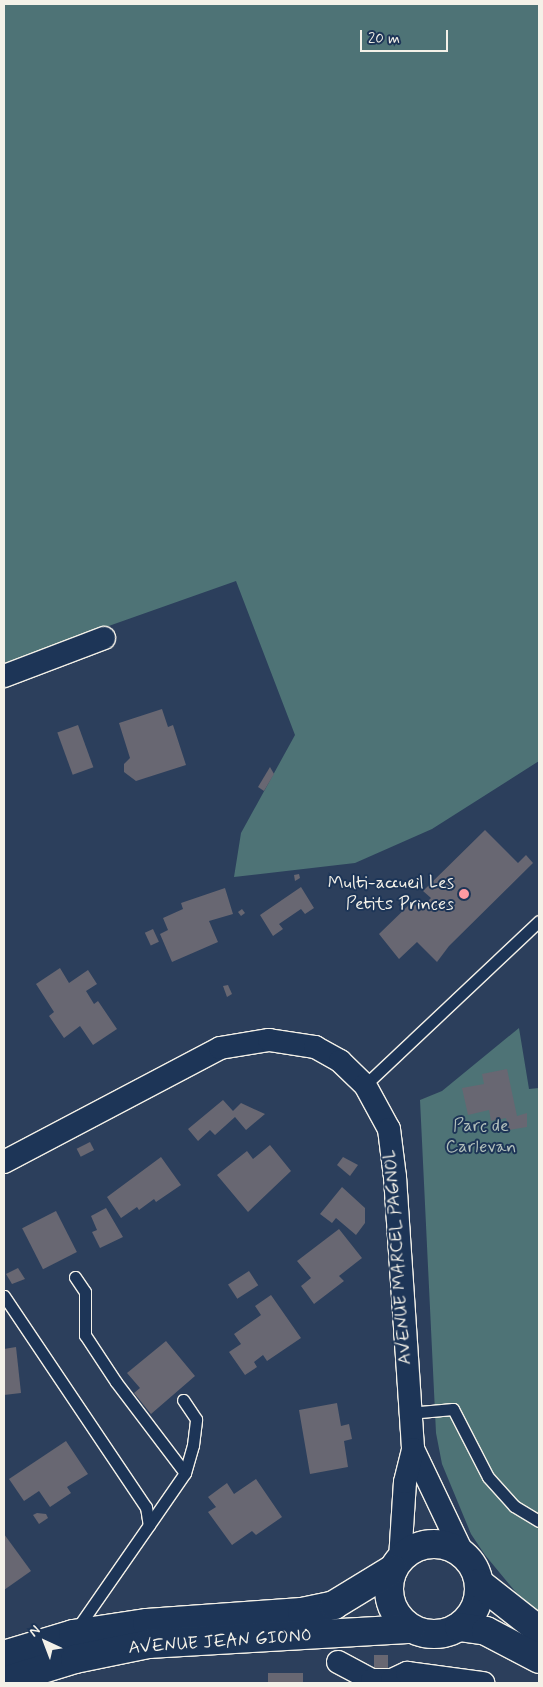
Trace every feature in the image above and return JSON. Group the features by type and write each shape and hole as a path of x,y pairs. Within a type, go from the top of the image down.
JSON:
{"main road":[{"path":"460,1627 475,1608 479,1583 476,1572 463,1554 438,1544 424,1545 397,1564 388,1596 396,1615 411,1629 436,1635 460,1627 486,1631 539,1659"},
{"name":"AVENUE JEAN GIONO","path":"4,1655 74,1634 147,1623 302,1612 334,1605 397,1564"},
{"path":"479,1583 539,1630"},
{"name":"AVENUE JEAN GIONO","path":"4,1681 75,1659 149,1644 411,1629"}],"street":[{"path":"4,676 104,638"},
{"name":"AVENUE MARCEL PAGNOL","path":"4,1162 220,1048 269,1040 315,1047 340,1061 365,1085 388,1129 394,1167 409,1413 413,1449 463,1554"},
{"name":"AVENUE MARCEL PAGNOL","path":"397,1564 405,1482 413,1449"},
{"path":"335,1634 338,1673 372,1680 392,1680 407,1673 483,1683"}],"lane":[{"path":"365,1085 539,921"},
{"path":"75,1277 85,1292 85,1335 116,1382 185,1473"},
{"path":"4,1296 146,1507 149,1525"},
{"path":"74,1634 185,1473 196,1419 183,1400"},
{"path":"409,1413 453,1409 488,1477 514,1506 539,1521"}],"green space":[{"path":"4,4 539,4 539,761 432,829 355,863 234,877 241,833 295,735 236,581 4,663"},
{"name":"Parc de Carlevan","path":"519,1028 529,1089 539,1088 539,1614 524,1602 485,1555 471,1534 442,1464 436,1433 420,1100 442,1091"}],"building":[{"path":"162,709 168,727 173,725 186,765 136,781 124,772 124,764 130,758 119,723"},
{"path":"78,725 93,767 73,775 57,733"},
{"path":"270,767 274,774 264,791 258,787"},
{"name":"Multi-accueil Les Petits Princes","path":"485,830 518,863 526,855 533,863 449,946 437,962 417,942 399,959 379,934 412,902 420,909 431,898 423,891"},
{"path":"299,874 300,878 295,881 294,875"},
{"path":"301,887 314,908 305,914 301,909 279,924 283,929 273,936 260,915"},
{"path":"225,888 233,914 209,921 218,942 172,962 160,934 168,930 163,918 183,909 181,903"},
{"path":"242,909 245,913 241,916 238,912"},
{"path":"153,929 159,942 151,945 145,933"},
{"path":"60,968 69,983 88,970 97,984 86,991 94,1004 98,1001 117,1029 93,1045 80,1026 64,1038 49,1016 54,1012 36,984"},
{"path":"228,985 232,994 227,997 223,986"},
{"path":"507,1069 517,1116 527,1113 527,1127 509,1130 506,1118 491,1121 489,1110 468,1115 462,1088 484,1084 482,1074"},
{"path":"223,1100 233,1111 241,1103 265,1114 246,1130 235,1117 215,1135 210,1130 198,1141 188,1129"},
{"path":"90,1142 94,1150 81,1157 77,1149"},
{"path":"270,1145 291,1171 248,1212 217,1175 247,1151 253,1159"},
{"path":"161,1157 181,1185 156,1202 154,1199 139,1210 137,1207 121,1218 107,1197"},
{"path":"343,1157 358,1165 350,1176 337,1165"},
{"path":"342,1187 365,1208 365,1223 356,1235 336,1218 332,1223 320,1214"},
{"path":"106,1208 123,1237 100,1248 92,1232 97,1230 91,1216"},
{"path":"56,1211 77,1252 43,1269 22,1228"},
{"path":"339,1229 362,1258 339,1276 344,1281 314,1304 301,1286 311,1278 297,1261"},
{"path":"18,1268 25,1279 12,1284 6,1274"},
{"path":"249,1271 258,1285 237,1299 228,1285"},
{"path":"271,1295 301,1338 267,1361 263,1355 254,1362 257,1367 245,1375 229,1352 241,1344 234,1334 261,1315 255,1306"},
{"path":"166,1341 195,1376 151,1414 134,1393 140,1388 127,1373"},
{"path":"16,1347 21,1393 4,1395 4,1349"},
{"path":"337,1403 341,1426 349,1424 352,1439 344,1441 348,1467 310,1474 299,1410"},
{"path":"66,1441 88,1474 67,1487 71,1493 50,1507 39,1491 24,1501 9,1479"},
{"path":"256,1479 282,1517 256,1535 252,1531 232,1545 208,1512 216,1507 208,1497 227,1483 234,1494"},
{"path":"37,1513 46,1514 48,1518 39,1524 33,1515"},
{"path":"4,1534 31,1571 4,1590"},
{"path":"374,1655 388,1655 388,1668 374,1668"},
{"path":"268,1673 303,1673 303,1683 268,1683"}],"place":[{"name":"Multi-accueil Les Petits Princes","path":"464,894"}]}
